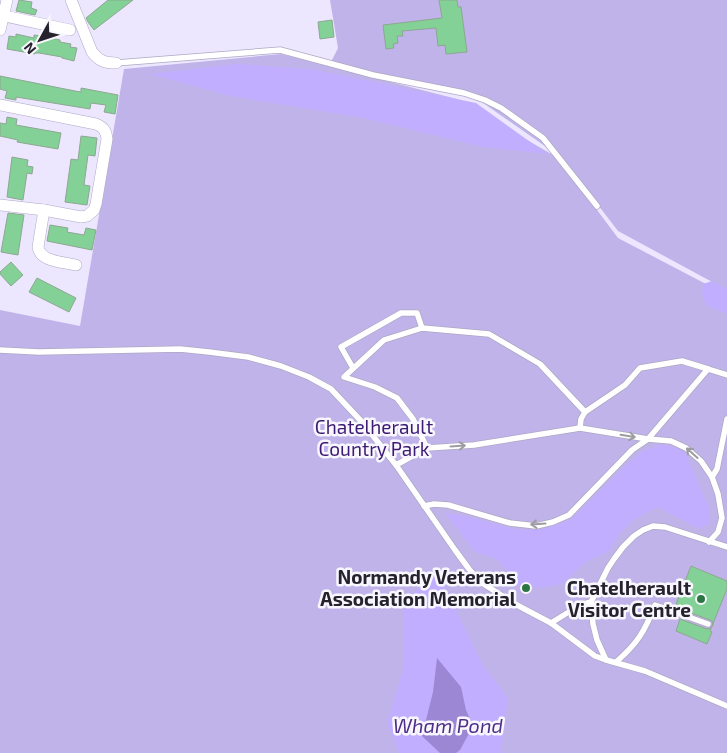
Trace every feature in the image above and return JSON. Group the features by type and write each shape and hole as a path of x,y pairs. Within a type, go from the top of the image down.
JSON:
{"street":[{"path":"0,30 2,16 8,0"},
{"path":"72,0 92,52 98,59 106,63 116,63"},
{"path":"2,16 70,30"},
{"path":"0,105 96,124 102,126 107,138 94,210 87,216 81,217 44,210 0,205"},
{"path":"44,210 38,251 45,258 76,265"}],"lane":[{"path":"116,63 280,50 372,75 464,93 501,108 543,138 597,206"},
{"path":"353,368 340,347 401,313 417,313 422,328"},
{"path":"427,448 413,419 397,398 375,387 344,377 384,340 422,328 489,334 540,364 584,412"},
{"path":"0,350 49,352 180,349 248,357 309,377 331,389 362,422 396,465 455,550 482,583 515,604 551,623 595,656 645,671 727,706"},
{"path":"580,428 584,412 626,384 640,368 682,361 727,375"},
{"path":"424,506 434,504 448,505 510,523 536,526 553,522 569,515 632,450 648,439 708,369"},
{"path":"712,477 717,469 727,419"},
{"path":"396,465 427,448 474,445 580,428 671,441 686,448 701,461 712,477 718,494 722,518 718,532 709,542"},
{"path":"606,660 597,640 591,602 608,568 623,547 634,536 653,526 665,527 727,547"},
{"path":"551,623 580,605 591,602"},
{"path":"616,662 631,649 647,626 656,605 708,624"}],"green space":[{"path":"330,0 727,0 727,290 618,231 562,158 479,100 331,62 338,48"},
{"name":"Chatelherault Country Park","path":"281,54 457,99 558,158 618,238 727,295 727,753 0,753 0,310 80,326 124,69"}],"shaded area":[{"path":"236,64 311,69 476,103 547,154 483,147 363,118 230,96 150,74"},
{"path":"712,281 727,289 727,314 706,305 702,295 703,284"},
{"path":"662,444 684,450 709,508 710,523 700,529 657,507 632,521 620,533 608,552 587,561 562,584 541,588 519,585 497,559 475,552 445,513 519,530 544,529 571,519 626,465 643,451"},
{"path":"437,572 483,665 508,698 501,753 456,753 460,750 473,726 466,710 461,687 437,659 433,692 433,746 440,753 399,753 387,723 404,666 403,602"}],"water":[{"name":"Wham Pond","path":"437,658 461,687 466,710 473,726 460,750 456,753 440,753 422,736 433,692"}],"building":[{"path":"19,0 32,2 31,8 37,10 35,15 16,11"},
{"path":"108,0 133,0 94,30 86,18"},
{"path":"439,0 457,0 458,7 461,7 467,52 446,54 445,45 438,46 436,28 402,31 403,36 397,36 398,43 393,44 394,48 386,49 383,25 442,18"},
{"path":"332,20 334,37 320,39 318,22"},
{"path":"16,34 34,38 34,35 42,36 71,44 70,47 77,48 74,61 62,57 7,49 9,36 16,37"},
{"path":"0,76 81,92 81,88 118,95 115,114 104,112 106,105 91,103 90,109 16,97 16,100 5,98 7,91 0,89"},
{"path":"7,117 17,119 16,125 61,133 58,149 17,142 18,140 0,136 0,123 6,124"},
{"path":"81,136 97,138 95,156 88,155 84,185 90,186 87,205 65,202 71,159 78,160"},
{"path":"12,157 28,160 27,166 33,167 32,174 27,173 23,200 7,197"},
{"path":"8,213 24,215 18,255 1,252"},
{"path":"50,225 68,228 67,232 84,235 86,228 96,230 92,250 47,241"},
{"path":"11,262 23,275 11,286 0,272"},
{"path":"37,278 76,298 69,312 29,292"},
{"name":"Chatelherault Visitor Centre","path":"691,566 727,581 727,589 713,624 710,620 675,607"},
{"path":"680,619 707,629 712,627 707,644 676,631"}],"place":[{"name":"Normandy Veterans Association Memorial","path":"526,588"},
{"name":"Chatelherault Visitor Centre","path":"701,599"}]}
